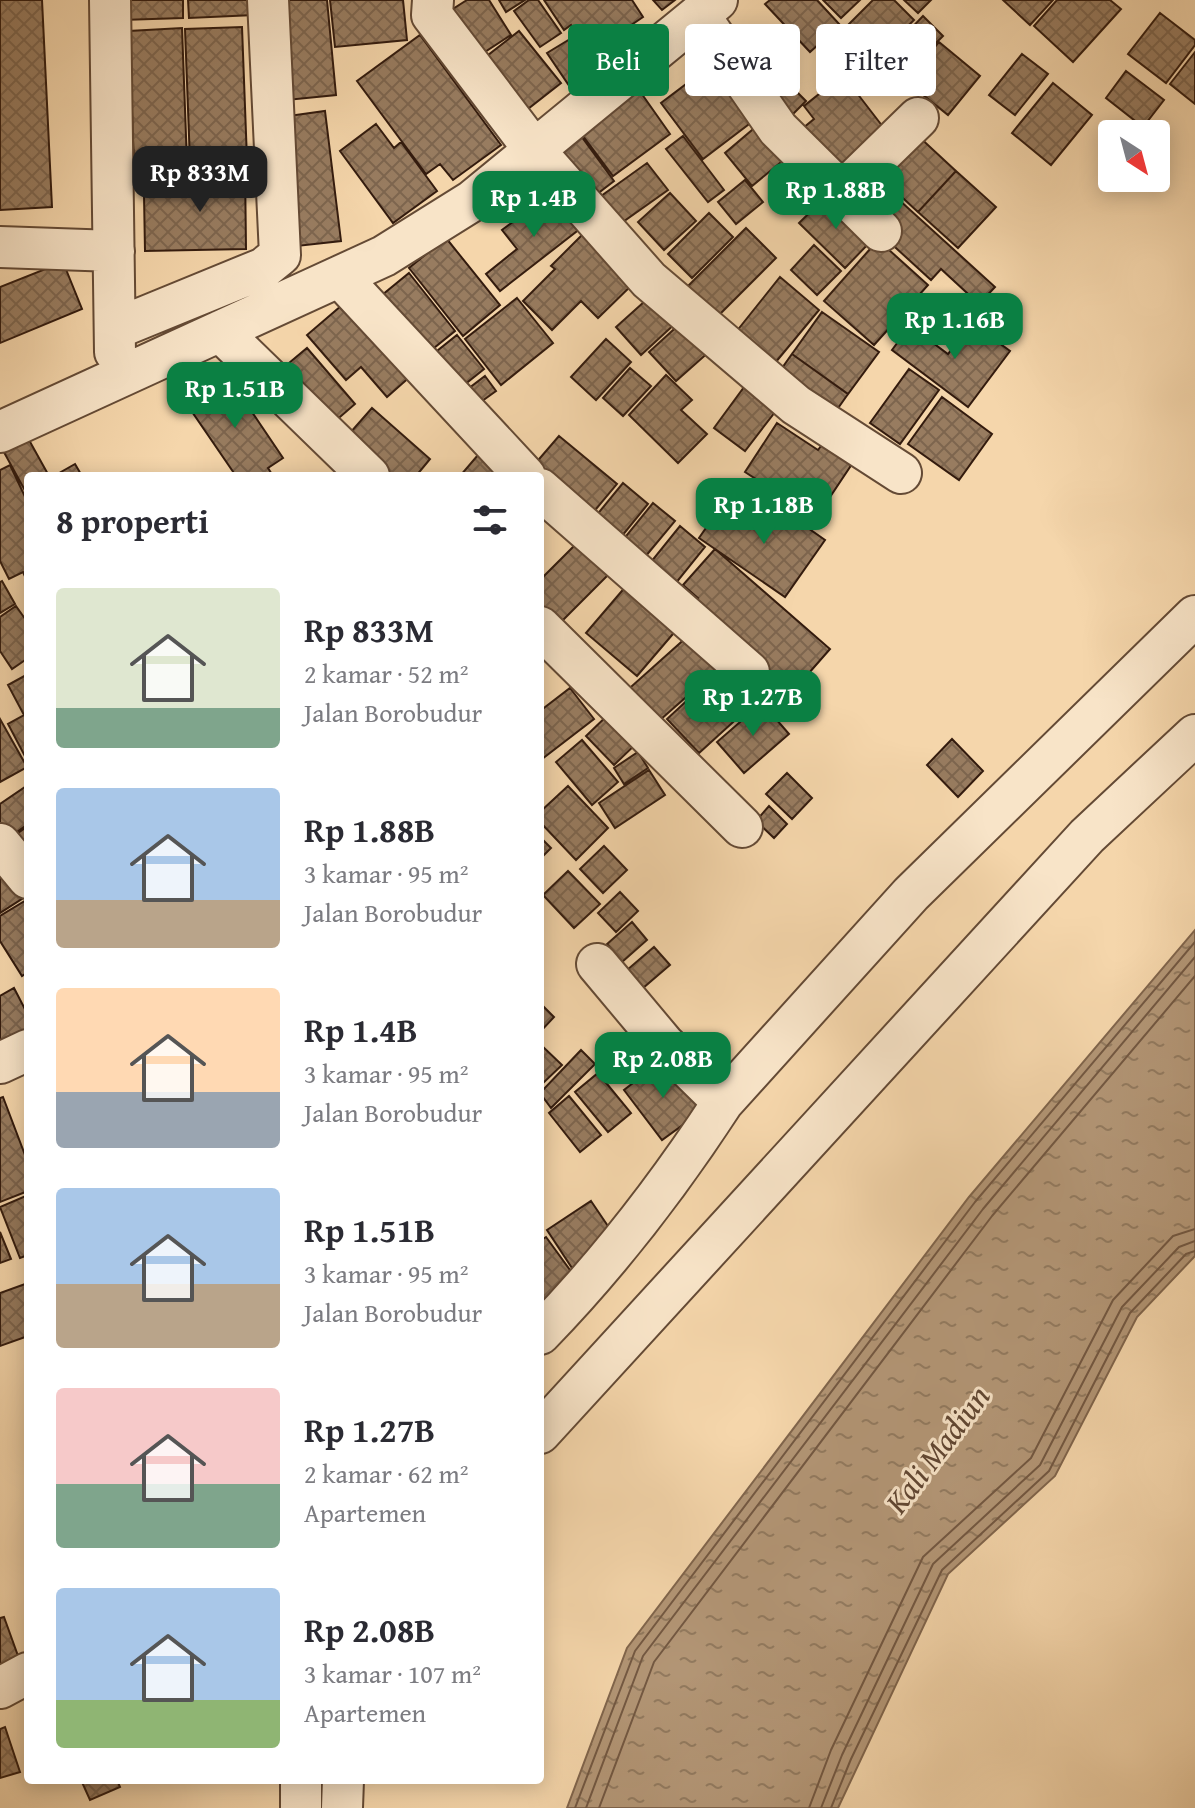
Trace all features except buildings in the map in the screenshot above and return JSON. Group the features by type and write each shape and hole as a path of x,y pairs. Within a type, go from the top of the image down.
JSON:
{"street":[{"path":"110,0 115,378"},
{"path":"115,329 264,268 280,255 268,0"},
{"path":"433,0 432,15 535,151 649,280 796,405 901,473"},
{"path":"0,432 384,256 472,201 708,8 778,129 881,231"},
{"path":"842,192 918,118"},
{"path":"0,247 114,251"},
{"path":"340,277 521,472"},
{"path":"220,331 365,472"},
{"path":"544,493 749,672"},
{"path":"544,1330 592,1280 699,1142 723,1102 911,894 1195,616"},
{"path":"544,631 742,827"},
{"path":"544,1429 1087,836 1195,735"},
{"path":"0,844 24,873"},
{"path":"597,964 664,1044 723,1102"},
{"path":"0,1063 24,1052"},
{"path":"0,1688 24,1675"},
{"path":"301,1784 301,1808"},
{"path":"342,1808 343,1784"}],"water":[{"name":"Kali Madiun","path":"1195,930 1195,1256 1137,1317 1055,1476 948,1574 838,1808 567,1808 627,1648 969,1197"}]}
